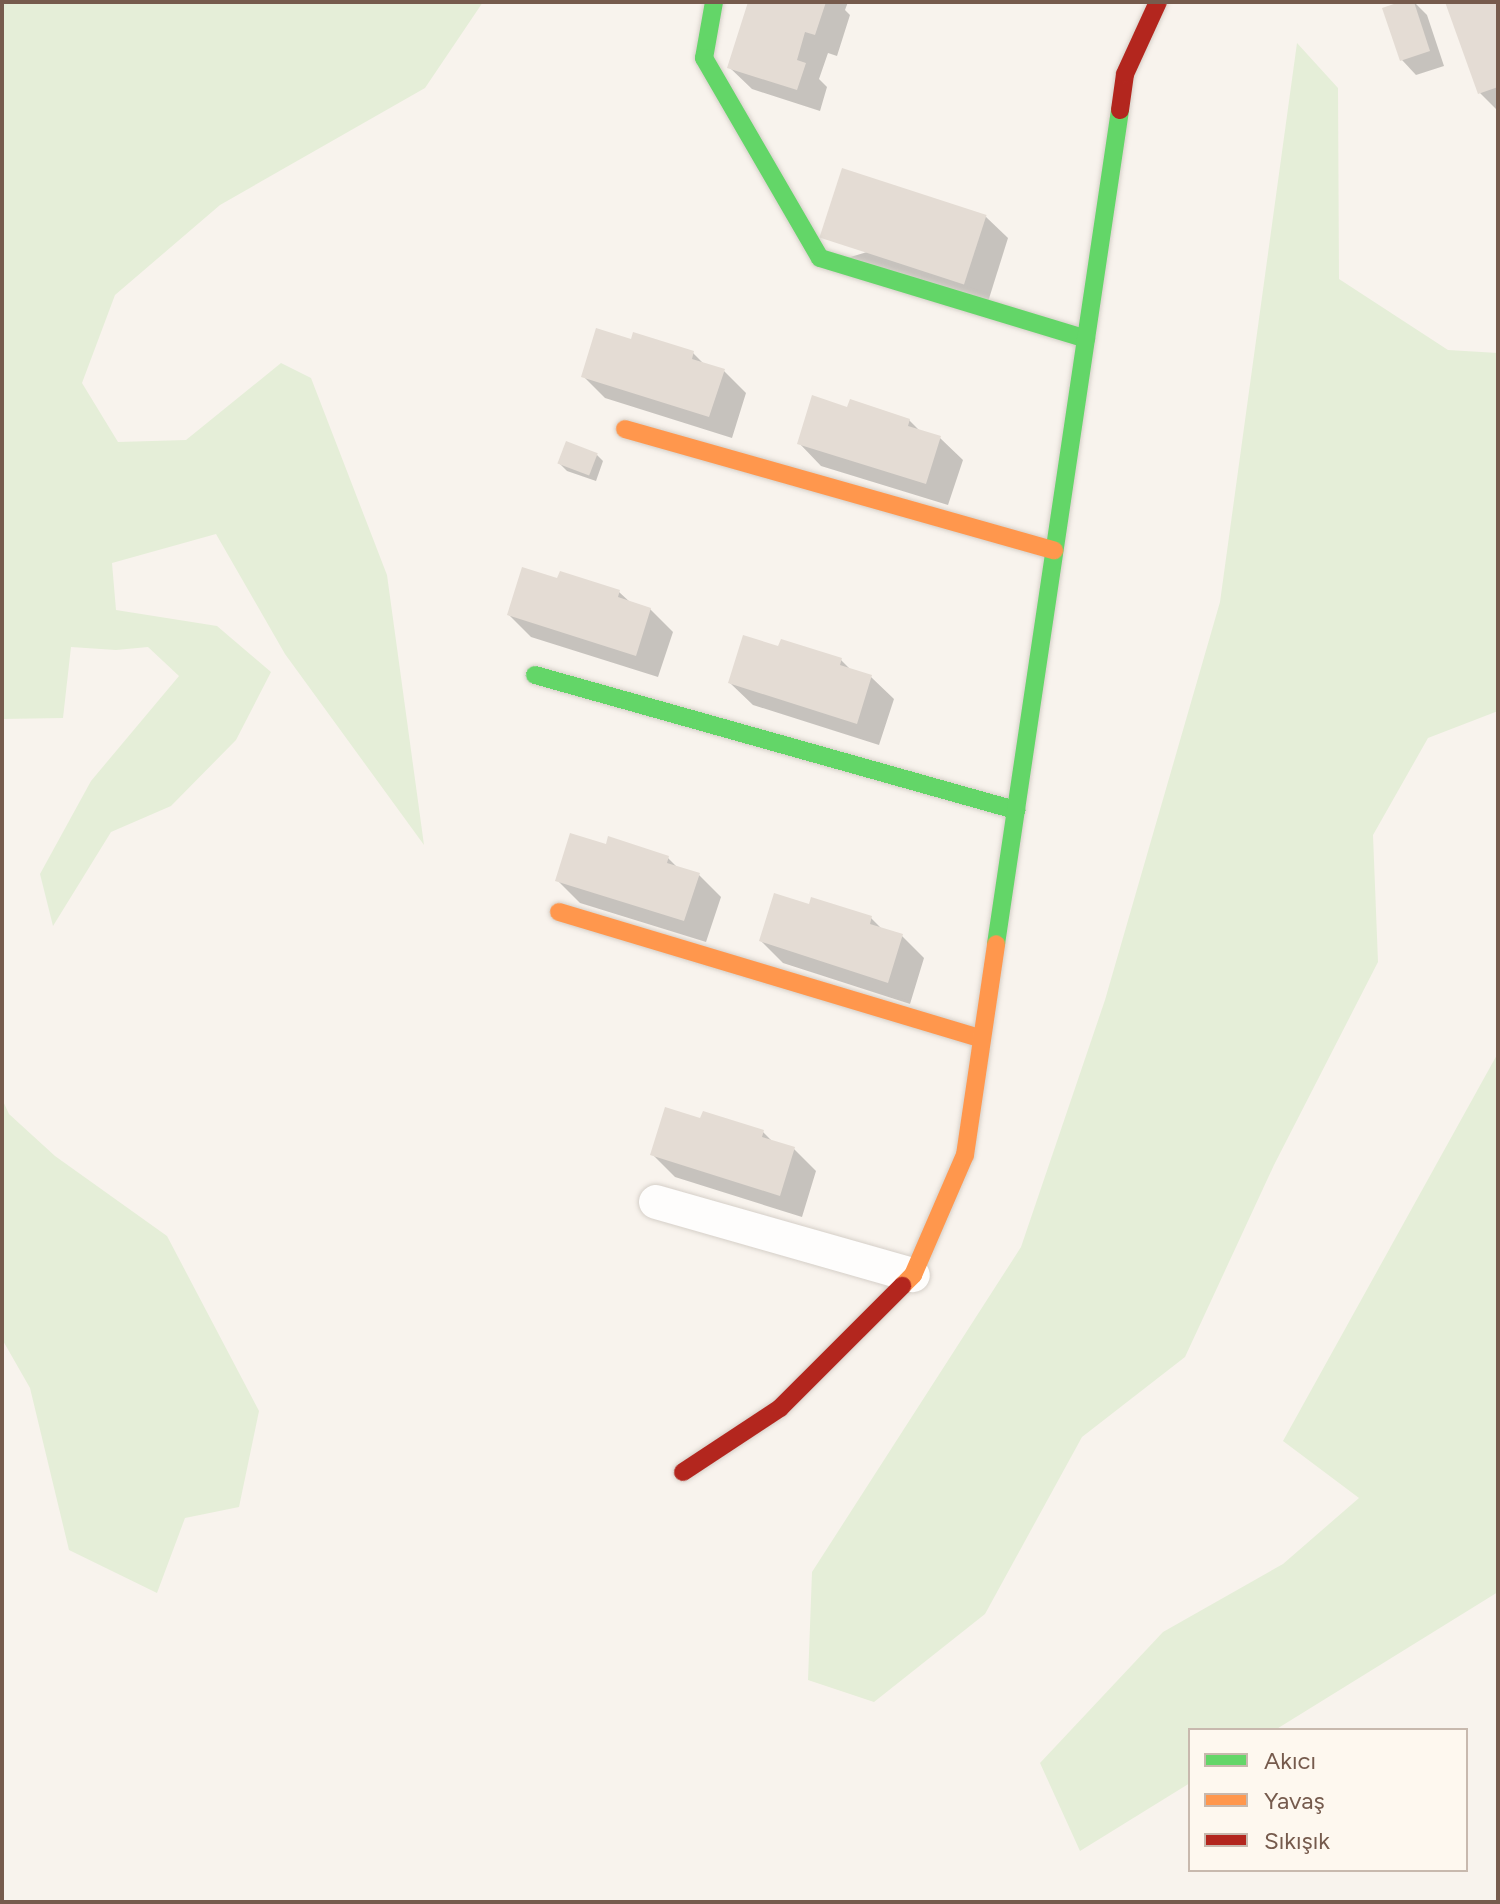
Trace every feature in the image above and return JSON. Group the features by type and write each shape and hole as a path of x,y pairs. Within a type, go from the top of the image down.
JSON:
{"street":[{"path":"714,2 704,58 820,258 1086,339"},
{"path":"683,1472 780,1408 913,1275 965,1155 1125,74 1158,2"},
{"path":"625,429 1054,550"},
{"path":"535,675 1016,810"},
{"path":"559,912 980,1038"},
{"path":"656,1202 913,1275"}],"green space":[{"path":"2,2 483,2 425,88 220,205 115,295 82,383 118,442 186,440 281,363 311,378 387,575 424,845 285,654 216,534 112,563 116,610 217,626 271,672 236,740 171,806 111,832 53,926 40,874 91,781 179,676 148,647 116,650 71,647 63,718 2,719"},
{"path":"1297,43 1338,88 1339,279 1448,350 1498,353 1498,711 1428,738 1373,835 1378,962 1274,1165 1185,1357 1082,1437 985,1614 874,1702 808,1680 812,1572 1021,1247 1105,1000 1220,602"},
{"path":"1498,1053 1498,1592 1278,1728 1188,1728 1188,1784 1080,1851 1040,1763 1163,1632 1283,1564 1359,1498 1283,1441"},
{"path":"2,1099 9,1114 55,1156 167,1236 259,1411 239,1507 185,1518 157,1593 69,1550 30,1388 2,1339"}],"building":[{"path":"748,2 826,2 815,35 805,32 797,60 806,63 797,90 727,68"},
{"path":"1400,2 1414,2 1430,51 1400,61 1382,8"},
{"path":"1445,2 1498,2 1498,87 1478,94"},
{"path":"842,168 987,215 964,284 819,237"},
{"path":"596,328 631,339 633,332 694,351 692,359 725,369 709,417 581,377"},
{"path":"812,395 847,407 850,399 910,419 908,426 941,436 926,484 797,444"},
{"path":"566,441 598,453 589,476 557,463"},
{"path":"522,567 557,578 560,571 620,590 618,597 651,608 636,656 507,615"},
{"path":"743,635 778,646 781,639 842,658 840,665 872,675 857,724 728,683"},
{"path":"570,833 606,844 608,836 669,856 667,863 700,873 684,921 555,881"},
{"path":"774,893 809,904 811,897 872,916 870,924 903,934 888,983 759,941"},
{"path":"665,1107 700,1118 703,1111 764,1130 762,1137 795,1147 780,1196 650,1155"}],"traffic: fast":[{"path":"714,2 704,58 820,258 1086,339"},
{"path":"996,944 1120,110"},
{"path":"535,675 1016,810"}],"traffic: slow":[{"path":"625,429 1054,550"},
{"path":"559,912 980,1038"},
{"path":"902,1286 913,1275 965,1155 996,944"}],"traffic: jam":[{"path":"1120,110 1125,74 1158,2"},
{"path":"683,1472 780,1408 902,1286"}]}
